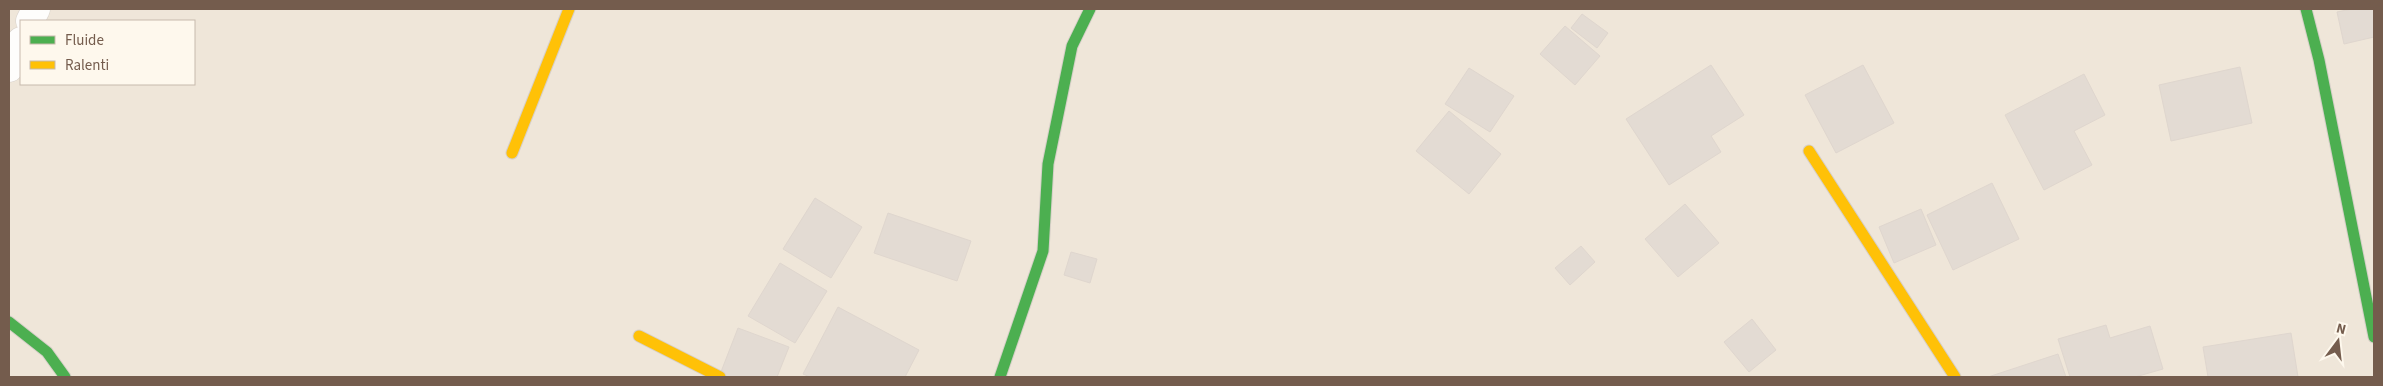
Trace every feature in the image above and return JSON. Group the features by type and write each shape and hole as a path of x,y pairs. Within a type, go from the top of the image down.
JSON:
{"street":[{"path":"512,153 569,9"},
{"path":"1000,377 1042,251 1048,164 1072,46 1090,9"},
{"path":"2306,9 2366,256 2374,337"},
{"path":"9,68 20,43"},
{"path":"1809,151 1955,377"},
{"path":"9,322 47,352 65,377"},
{"path":"639,336 720,377"}],"shaded area":[{"path":"9,9 2374,9 2374,377 9,377"}],"building":[{"path":"2351,9 2374,9 2374,37 2344,44 2337,12"},
{"path":"1582,14 1608,33 1597,48 1571,28"},
{"path":"1565,26 1600,56 1575,85 1540,54"},
{"path":"1711,65 1744,115 1711,136 1721,152 1669,185 1626,119"},
{"path":"1863,65 1894,123 1836,153 1805,95"},
{"path":"2240,67 2252,123 2171,141 2159,85"},
{"path":"1469,68 1514,96 1490,132 1445,104"},
{"path":"2084,74 2105,115 2074,131 2092,165 2044,190 2005,115"},
{"path":"1449,111 1501,154 1469,194 1416,151"},
{"path":"1992,183 2019,239 1953,270 1927,215"},
{"path":"815,198 862,227 831,278 783,249"},
{"path":"1685,204 1719,243 1678,277 1645,239"},
{"path":"1921,209 1936,245 1894,263 1879,227"},
{"path":"888,213 971,241 957,281 874,253"},
{"path":"1581,246 1595,262 1570,285 1555,268"},
{"path":"1071,252 1097,259 1090,283 1064,275"},
{"path":"780,263 827,291 795,343 748,316"},
{"path":"838,307 919,350 905,377 810,377 803,374"},
{"path":"1752,319 1776,350 1749,372 1724,342"},
{"path":"2106,325 2110,338 2150,326 2163,369 2135,377 2070,377 2058,339"},
{"path":"738,328 789,347 777,377 719,377"},
{"path":"2291,333 2298,377 2208,377 2203,347"},
{"path":"2058,354 2066,377 1988,377"}],"traffic: fast":[{"path":"1000,377 1043,251 1048,164 1072,46 1090,9"},
{"path":"2306,9 2319,60 2374,337"},
{"path":"9,322 47,352 65,377"}],"traffic: slow":[{"path":"512,153 569,9"},
{"path":"1809,151 1955,377"},
{"path":"639,336 720,377"}]}
